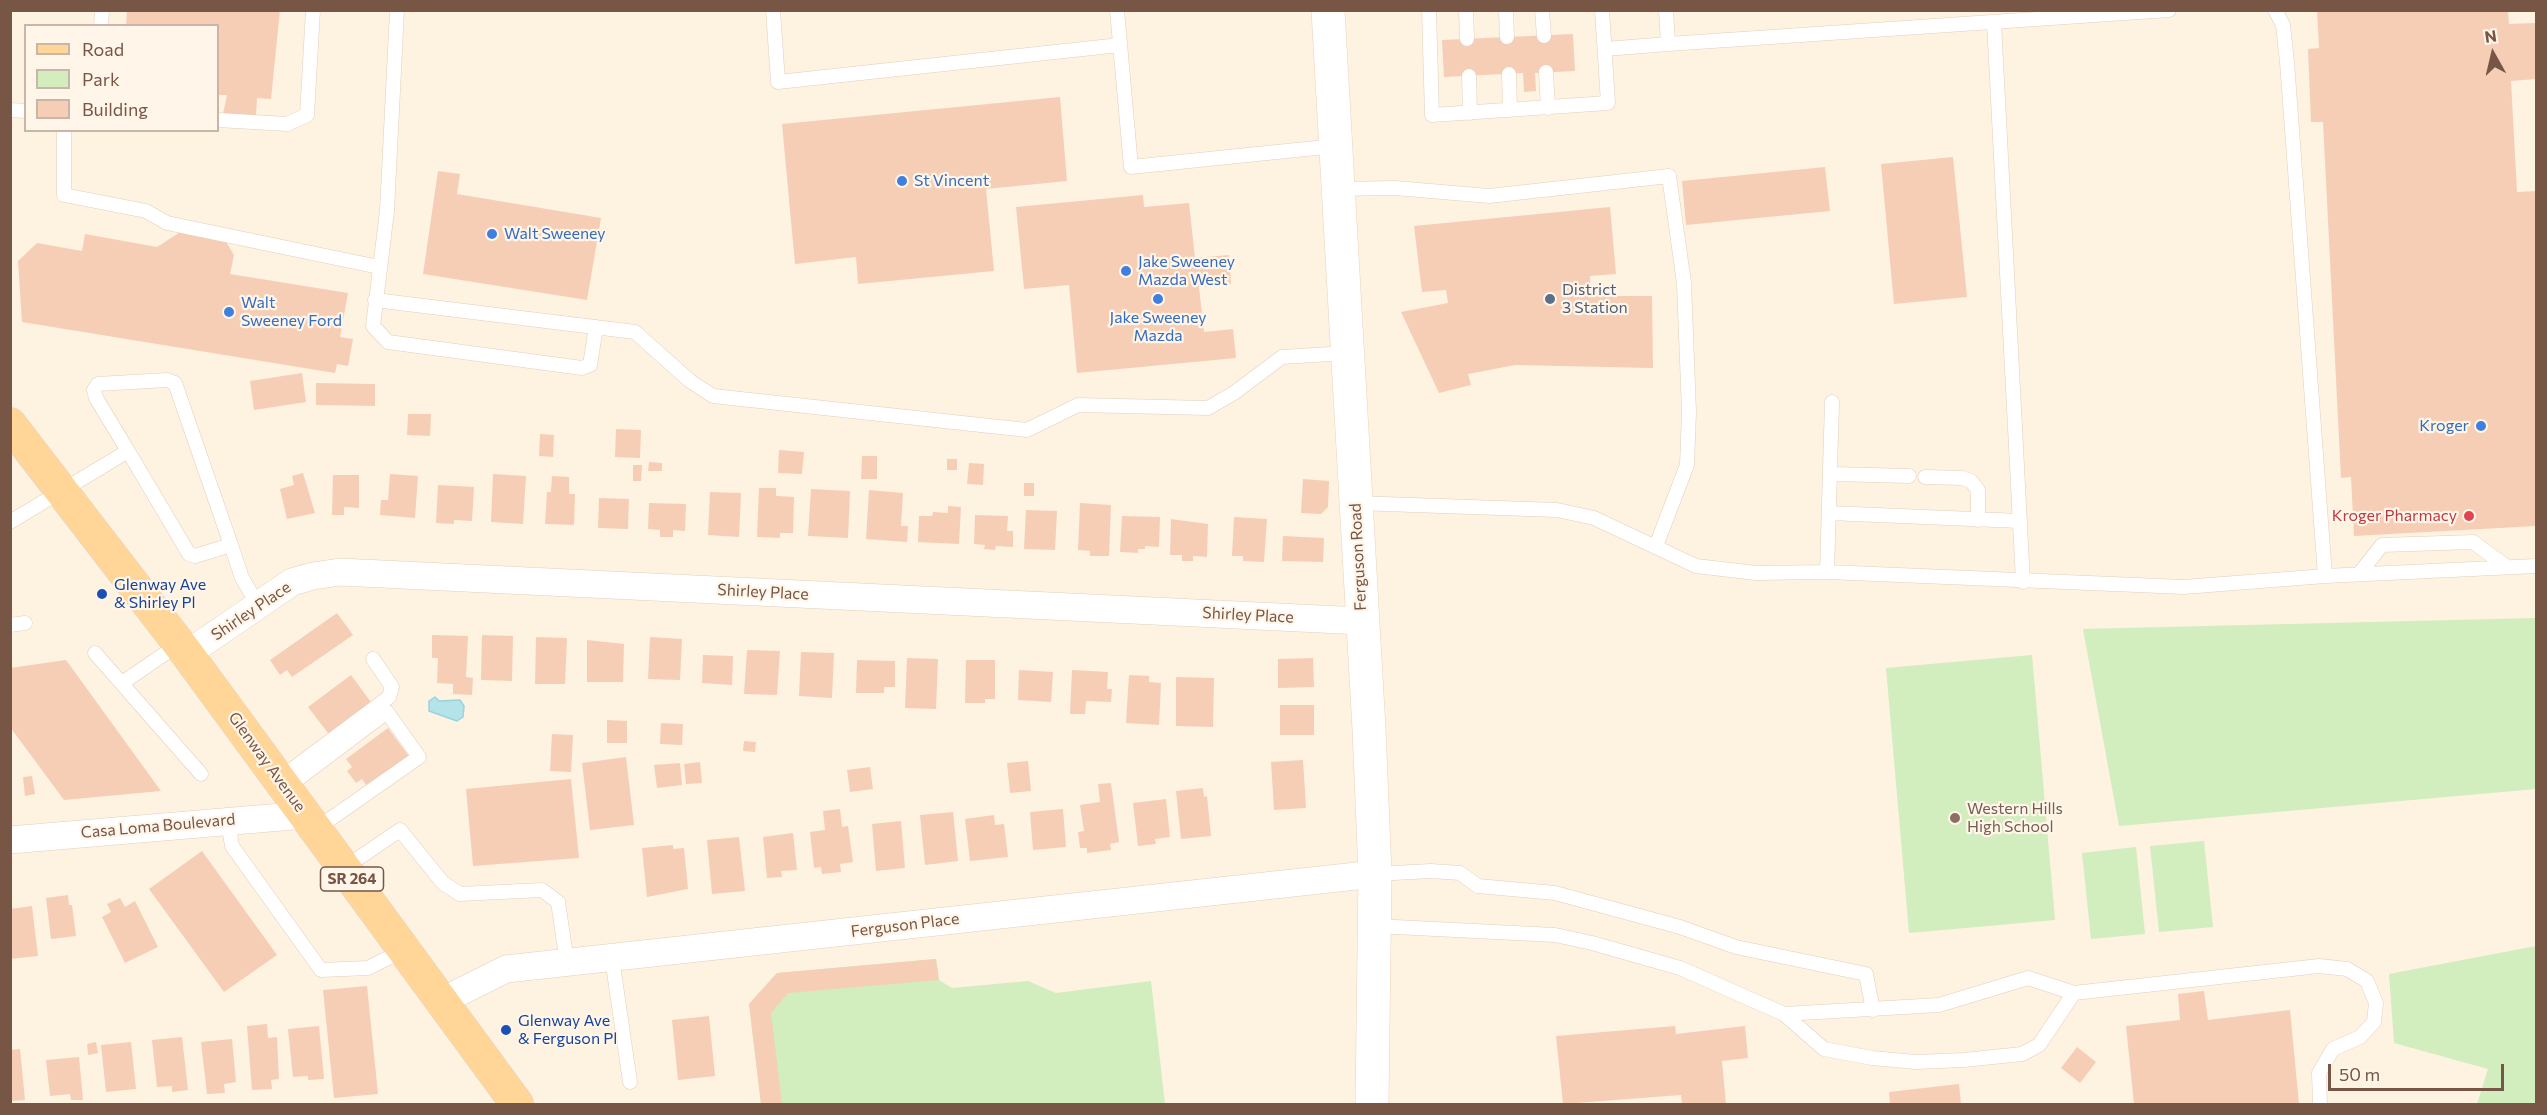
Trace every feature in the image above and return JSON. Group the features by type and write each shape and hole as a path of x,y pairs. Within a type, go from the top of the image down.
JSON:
{"main road":[{"name":"Glenway Avenue","path":"10,424 183,649 517,1104"}],"street":[{"name":"Ferguson Road","path":"1328,10 1375,874 1372,1104"},
{"name":"Shirley Place","path":"183,649 292,582 340,572 1362,621"},
{"name":"Casa Loma Boulevard","path":"10,840 228,821 310,822"},
{"name":"Ferguson Place","path":"442,1001 506,969 1375,874"}],"lane":[{"path":"219,120 288,124 307,115 313,10"},
{"path":"398,10 387,211 373,326 388,342 582,368 590,365 596,327"},
{"path":"772,10 778,82 1120,45"},
{"path":"1117,10 1131,167 1335,146"},
{"path":"1429,10 1432,115 1608,103 1602,10"},
{"path":"1466,10 1467,39"},
{"path":"1506,10 1507,37"},
{"path":"1542,10 1544,36"},
{"path":"1666,10 1668,44"},
{"path":"1605,49 2169,10"},
{"path":"2275,10 2283,25 2287,62 2325,576"},
{"path":"1994,22 2023,582"},
{"path":"1546,72 1548,108"},
{"path":"1509,74 1510,110"},
{"path":"1469,76 1470,112"},
{"path":"64,132 64,195 146,211 167,223 379,267"},
{"path":"1338,189 1395,188 1489,196 1669,176 1684,283 1689,412 1687,465 1656,546"},
{"path":"375,300 635,332 690,381 713,396 1027,430 1078,405 1208,408 1234,393 1282,357 1347,353"},
{"path":"231,545 195,556 189,554 96,398 94,390 98,384 167,380 175,383 231,545 242,578 258,605"},
{"path":"1827,572 1832,474 1832,402"},
{"path":"10,522 128,451"},
{"path":"1832,474 1909,476"},
{"path":"1925,477 1962,478 1971,481 1978,490 1978,519"},
{"path":"1355,503 1557,510 1594,518 1696,566 1756,573 1827,572 2184,587 2325,576 2536,566"},
{"path":"1829,513 2020,521"},
{"path":"2359,574 2382,545 2473,542 2507,567"},
{"path":"122,683 183,649"},
{"path":"95,653 201,774"},
{"path":"282,783 390,697 392,687 373,659"},
{"path":"282,783 387,712 419,757 310,822"},
{"path":"228,821 232,846 321,970 368,968 404,950"},
{"path":"344,868 400,830 443,883 460,894 542,890 558,902 567,963"},
{"path":"1375,874 1431,871 1460,873 1478,886 1555,893 1680,927 1736,947 1866,974 1873,1010"},
{"path":"1375,926 1555,935 1592,942 1680,968 1784,1014 1824,1049 1872,1059 1916,1062 2022,1054 2039,1045 2074,993"},
{"path":"612,958 630,1082"},
{"path":"1784,1014 1939,1005 2028,978 2074,993 2319,966 2347,969 2367,981 2376,1003 2374,1023 2360,1038 2333,1049 2319,1073 2320,1104"}],"green space":[{"path":"2536,618 2536,789 2119,826 2083,629"},
{"path":"2032,655 2055,920 1909,933 1886,668"},
{"path":"2204,841 2213,927 2159,932 2150,846"},
{"path":"2136,847 2145,934 2091,939 2082,853"},
{"path":"2536,946 2536,1104 2477,1104 2488,1069 2394,1043 2389,974"},
{"path":"936,959 939,980 952,988 1028,981 1056,993 1151,981 1165,1104 761,1104 749,1004 777,973"}],"water":[{"path":"435,697 439,701 460,700 464,706 463,717 457,721 429,711 429,701"}],"building":[{"path":"127,10 280,10 271,99 257,98 256,116 223,114 227,95 219,95 219,24 126,24"},
{"path":"2317,10 2508,10 2509,24 2536,23 2536,79 2511,81 2517,192 2536,191 2536,526 2354,536 2351,477 2341,478 2323,122 2311,122 2308,49 2319,48"},
{"path":"1573,34 1575,71 1535,73 1536,91 1524,92 1523,73 1444,77 1442,40"},
{"path":"1060,97 1067,181 986,189 994,271 858,284 856,257 795,264 782,124"},
{"path":"1953,157 1967,297 1894,304 1881,164"},
{"path":"1825,167 1830,211 1686,225 1682,181"},
{"path":"438,171 460,174 457,194 601,218 587,300 423,274"},
{"name":"Jake Sweeney Mazda West","path":"1143,195 1144,207 1189,203 1195,258 1229,255 1231,284 1199,287 1204,332 1233,329 1236,358 1077,373 1069,285 1024,289 1016,207"},
{"name":"District 3 Station","path":"1610,207 1616,274 1590,276 1591,296 1652,296 1653,368 1515,365 1468,374 1471,385 1439,393 1401,312 1448,303 1446,290 1422,292 1414,226"},
{"path":"185,229 222,235 234,255 230,274 348,293 340,337 353,339 348,366 337,364 335,373 22,322 18,261 37,243 82,251 85,234 157,247"},
{"path":"302,373 306,402 254,410 250,381"},
{"path":"316,383 375,384 375,406 316,405"},
{"path":"408,414 431,414 430,436 407,435"},
{"path":"616,429 641,430 640,458 615,457"},
{"path":"540,434 554,435 553,457 539,456"},
{"path":"779,450 804,452 802,474 778,473"},
{"path":"862,456 877,456 877,479 861,479"},
{"path":"947,459 957,459 957,470 947,470"},
{"path":"649,462 662,463 662,471 648,471"},
{"path":"969,463 984,464 983,485 967,484"},
{"path":"633,465 642,465 641,481 633,481"},
{"path":"303,473 315,513 287,519 280,489 294,485 292,476"},
{"path":"390,474 418,476 415,518 380,515 381,500 388,500"},
{"path":"493,474 526,476 523,524 491,522"},
{"path":"333,475 359,475 359,508 344,507 344,515 332,515"},
{"path":"552,476 569,477 569,494 575,494 574,525 545,524 547,492 551,492"},
{"path":"1303,479 1329,481 1328,507 1321,514 1301,513"},
{"path":"1024,483 1034,483 1034,496 1024,496"},
{"path":"438,485 474,487 472,521 454,520 454,524 436,523"},
{"path":"759,488 776,488 776,496 794,497 793,533 780,533 780,538 757,537"},
{"path":"811,489 850,491 848,538 808,536"},
{"path":"869,490 903,493 901,526 908,526 907,542 866,539"},
{"path":"710,492 741,493 739,537 708,535"},
{"path":"599,498 629,499 628,529 598,528"},
{"path":"649,503 686,504 685,531 673,530 673,537 660,537 660,530 648,529"},
{"path":"1080,503 1111,505 1109,556 1090,556 1090,551 1078,550"},
{"path":"948,506 961,507 959,544 918,542 919,516 932,516 933,512 948,513"},
{"path":"1026,510 1057,511 1055,550 1024,549"},
{"path":"975,515 1008,516 1007,531 1013,531 1013,547 996,546 995,550 984,549 985,545 974,544"},
{"path":"1122,516 1160,517 1159,547 1145,546 1145,549 1138,549 1138,553 1120,552"},
{"path":"1234,517 1267,519 1264,562 1243,561 1243,556 1232,556"},
{"path":"1171,519 1208,524 1207,557 1193,556 1193,561 1182,561 1182,555 1170,555"},
{"path":"1283,536 1324,538 1323,562 1282,561"},
{"path":"337,613 353,635 292,677 287,670 280,675 270,660"},
{"path":"432,635 468,636 466,677 473,678 472,695 453,694 453,684 437,683 438,658 432,658"},
{"path":"482,635 513,636 512,681 481,680"},
{"path":"536,637 567,638 565,684 535,684"},
{"path":"650,637 682,639 680,680 648,679"},
{"path":"587,640 624,644 623,682 587,682"},
{"path":"747,650 780,651 777,695 744,694"},
{"path":"801,652 834,653 832,698 799,696"},
{"path":"703,655 733,656 732,685 702,683"},
{"path":"907,658 938,659 936,709 905,708"},
{"path":"1313,658 1314,687 1278,688 1278,659"},
{"path":"66,660 161,791 64,800 10,727 10,668"},
{"path":"857,660 895,661 895,687 884,687 884,693 856,693"},
{"path":"966,660 995,660 995,699 985,699 985,703 965,703"},
{"path":"1019,670 1053,672 1051,702 1018,700"},
{"path":"1072,670 1108,672 1107,689 1112,689 1111,702 1086,701 1085,714 1070,714"},
{"path":"351,675 373,705 331,737 308,707"},
{"path":"1129,675 1149,676 1149,682 1161,683 1159,725 1126,723"},
{"path":"1176,677 1214,678 1213,727 1176,726"},
{"path":"1280,705 1314,705 1314,735 1280,735"},
{"path":"607,720 627,721 627,743 607,743"},
{"path":"661,723 683,724 682,745 660,744"},
{"path":"388,728 411,759 369,789 362,779 356,783 347,771 352,767 346,759"},
{"path":"552,734 573,735 571,772 550,771"},
{"path":"744,741 756,742 755,752 743,751"},
{"path":"626,757 634,825 590,830 582,763"},
{"path":"1303,760 1306,808 1274,810 1271,762"},
{"path":"1028,761 1031,791 1010,793 1007,763"},
{"path":"700,762 702,783 686,784 684,764"},
{"path":"680,763 682,785 657,788 654,765"},
{"path":"870,767 873,789 850,792 847,770"},
{"path":"32,776 35,794 25,796 23,777"},
{"path":"571,779 579,858 473,866 466,789"},
{"path":"1111,783 1119,842 1110,844 1111,850 1087,853 1087,848 1080,848 1078,832 1084,831 1080,805 1100,802 1098,784"},
{"path":"1203,788 1204,797 1207,796 1211,836 1181,839 1176,791"},
{"path":"1166,799 1170,837 1155,839 1156,844 1138,846 1133,803"},
{"path":"840,809 842,827 848,826 853,862 840,864 841,872 822,874 821,867 814,868 810,832 825,830 823,811"},
{"path":"1063,809 1066,847 1033,850 1030,812"},
{"path":"953,812 958,861 925,865 920,815"},
{"path":"994,815 995,825 1004,824 1008,857 970,861 965,819"},
{"path":"901,821 905,868 876,871 872,824"},
{"path":"793,833 797,870 781,871 782,877 767,878 763,837"},
{"path":"739,837 745,891 712,894 707,840"},
{"path":"673,845 673,849 684,848 688,889 647,897 642,848"},
{"path":"202,851 277,955 224,992 149,889"},
{"path":"68,895 69,905 72,905 76,936 51,939 46,898"},
{"path":"120,898 125,907 135,901 158,947 125,963 102,917 111,912 107,904"},
{"path":"32,906 38,956 10,959 10,909"},
{"path":"936,959 939,980 788,993 771,1013 782,1104 761,1104 749,1004 777,973"},
{"path":"367,986 378,1094 334,1098 323,990"},
{"path":"2204,991 2208,1020 2290,1010 2299,1104 2134,1104 2126,1026 2180,1020 2178,994"},
{"path":"709,1016 715,1076 678,1080 672,1020"},
{"path":"267,1024 268,1038 277,1037 279,1079 271,1080 272,1089 252,1090 247,1026"},
{"path":"319,1026 324,1079 308,1080 308,1076 293,1077 288,1029"},
{"path":"1675,1026 1676,1034 1745,1026 1748,1058 1722,1061 1726,1104 1682,1104 1681,1095 1563,1104 1556,1036"},
{"path":"182,1037 188,1090 172,1092 172,1086 157,1087 152,1040"},
{"path":"232,1039 236,1082 224,1084 225,1093 207,1094 201,1042"},
{"path":"96,1042 98,1053 88,1055 87,1044"},
{"path":"131,1042 136,1089 106,1092 101,1045"},
{"path":"2077,1047 2096,1062 2080,1083 2061,1068"},
{"path":"20,1049 25,1100 10,1101 10,1050"},
{"path":"79,1057 83,1100 71,1100 70,1094 50,1096 46,1060"},
{"path":"1959,1084 1961,1104 1890,1104 1889,1092"}],"place":[{"name":"St Vincent","path":"902,181"},
{"name":"Walt Sweeney","path":"492,234"},
{"name":"Jake Sweeney Mazda West","path":"1126,271"},
{"name":"Jake Sweeney Mazda","path":"1158,299"},
{"name":"District 3 Station","path":"1550,299"},
{"name":"Walt Sweeney Ford","path":"229,312"},
{"name":"Kroger","path":"2481,426"},
{"name":"Kroger Pharmacy","path":"2469,516"},
{"name":"Glenway Ave & Shirley Pl","path":"102,594"},
{"name":"Western Hills High School","path":"1955,818"},
{"name":"Glenway Ave & Ferguson Pl","path":"506,1030"}]}
